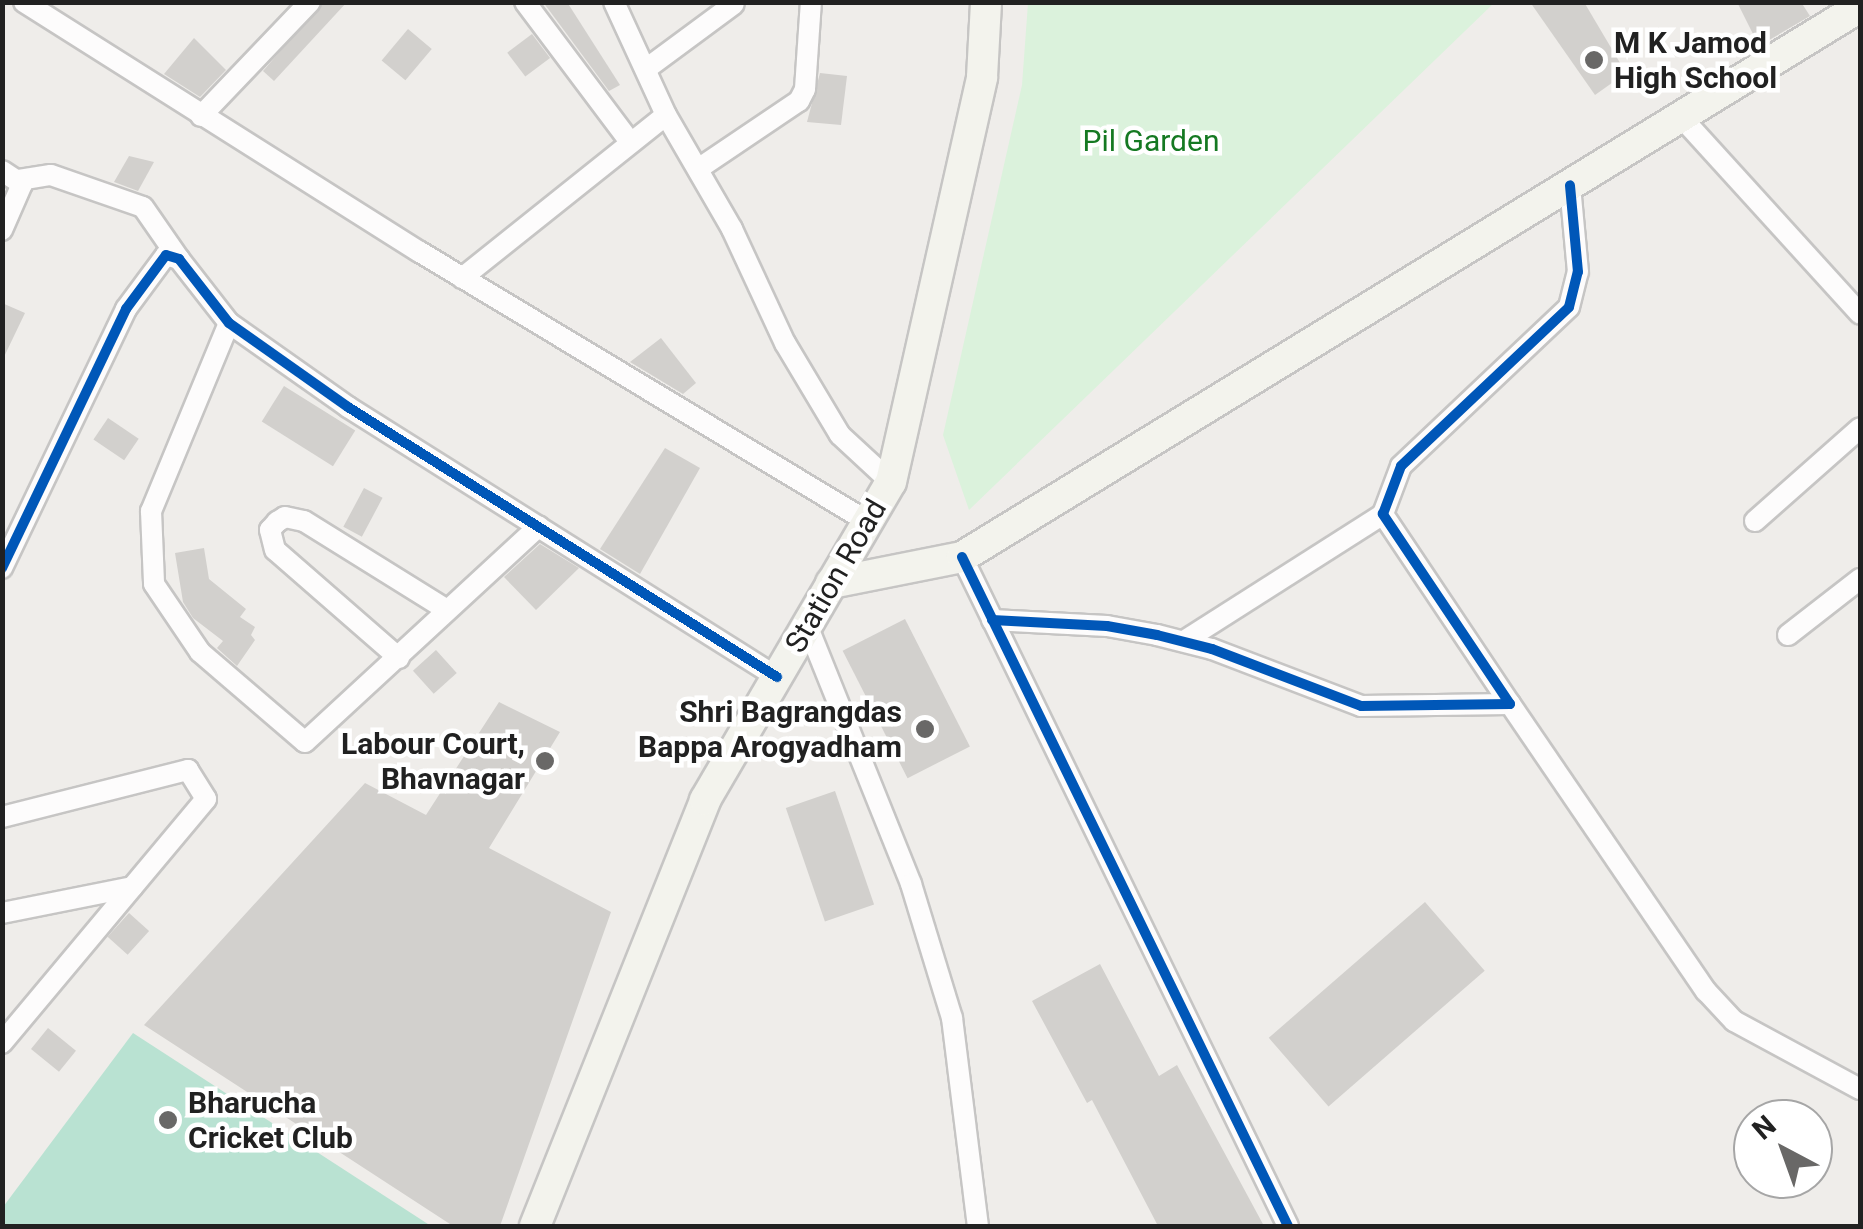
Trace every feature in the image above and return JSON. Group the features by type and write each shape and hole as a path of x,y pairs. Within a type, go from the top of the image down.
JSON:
{"main road":[{"name":"Station Road","path":"539,1223 705,800 870,523 890,482 982,77 986,2"},
{"path":"832,583 962,557 1860,7"}],"street":[{"path":"24,2 462,278 870,523"},
{"path":"201,116 310,2"},
{"path":"525,2 631,143"},
{"path":"614,2 666,115 732,229 785,342 840,435 890,482"},
{"path":"698,169 798,101 804,88 812,2"},
{"path":"646,69 734,4"},
{"path":"462,278 666,115"},
{"path":"1681,117 1860,314"},
{"path":"11,175 51,174 143,208 229,323 348,408 776,677"},
{"path":"2,230 21,190 11,175"},
{"path":"1184,642 1383,514 1401,466 1569,307 1578,272 1570,184"},
{"path":"2,568 126,309 166,254 178,259"},
{"path":"229,323 150,511 154,584 200,652 305,742 539,526"},
{"path":"1754,521 1860,428"},
{"path":"1383,514 1706,991 1734,1022 1860,1089"},
{"path":"399,658 275,550 270,540 277,522 285,517 304,522 446,610"},
{"path":"962,557 1288,1226"},
{"path":"1788,635 1860,579"},
{"path":"992,620 1106,626 1184,642 1361,706 1510,704"},
{"path":"807,625 911,884 952,1018 978,1226"},
{"path":"2,817 188,770 206,799 2,1043"},
{"path":"2,913 132,888"}],"green space":[{"name":"Pil Garden","path":"1028,3 1494,3 969,510 943,435 1022,85"},
{"name":"Bharucha Cricket Club","path":"133,1033 431,1226 3,1226 3,1207"}],"building":[{"path":"323,2 347,2 274,81 263,71"},
{"path":"543,2 567,2 620,85 609,91"},
{"name":"M K Jamod High School","path":"1530,2 1584,2 1626,73 1595,95"},
{"name":"M K Jamod High School","path":"1737,2 1801,2 1810,16 1759,46"},
{"path":"408,29 432,49 405,80 382,60"},
{"path":"532,34 550,58 525,77 507,53"},
{"path":"194,38 226,70 200,97 164,74"},
{"path":"820,73 847,76 841,125 807,122"},
{"path":"129,156 154,162 138,191 114,182"},
{"path":"2,303 25,313 2,361"},
{"path":"661,338 696,383 683,394 630,362"},
{"path":"284,386 355,431 333,466 262,422"},
{"path":"108,418 139,439 124,460 93,440"},
{"path":"665,448 700,468 640,574 600,549"},
{"path":"364,488 383,498 362,537 343,527"},
{"path":"540,544 579,568 536,610 504,577"},
{"path":"204,548 209,579 246,609 240,617 255,627 251,635 255,640 237,666 217,648 223,641 193,618 183,602 175,553"},
{"path":"905,619 970,746 908,778 843,651"},
{"path":"436,650 457,673 434,694 413,671"},
{"path":"499,702 560,732 489,848 611,912 500,1226 453,1226 144,1025 365,783 426,815"},
{"path":"835,791 874,904 825,921 786,808"},
{"path":"1425,902 1485,971 1328,1106 1269,1038"},
{"path":"129,913 149,931 128,955 108,937"},
{"path":"1100,964 1159,1076 1177,1065 1264,1226 1158,1226 1092,1100 1087,1103 1032,1001"},
{"path":"48,1028 76,1051 59,1072 31,1049"}],"cycle path":[{"path":"992,620 1107,626 1157,635 1212,649 1361,706 1510,704 1383,514 1401,466 1569,307 1578,272 1570,185"},
{"path":"2,568 126,309 166,255 179,259 229,323 348,407 777,677"},
{"path":"962,557 1288,1226"}],"place":[{"name":"M K Jamod High School","path":"1594,60"},
{"name":"Shri Bagrangdas Bappa Arogyadham","path":"925,729"},
{"name":"Labour Court, Bhavnagar","path":"545,761"},
{"name":"Bharucha Cricket Club","path":"168,1120"}]}
